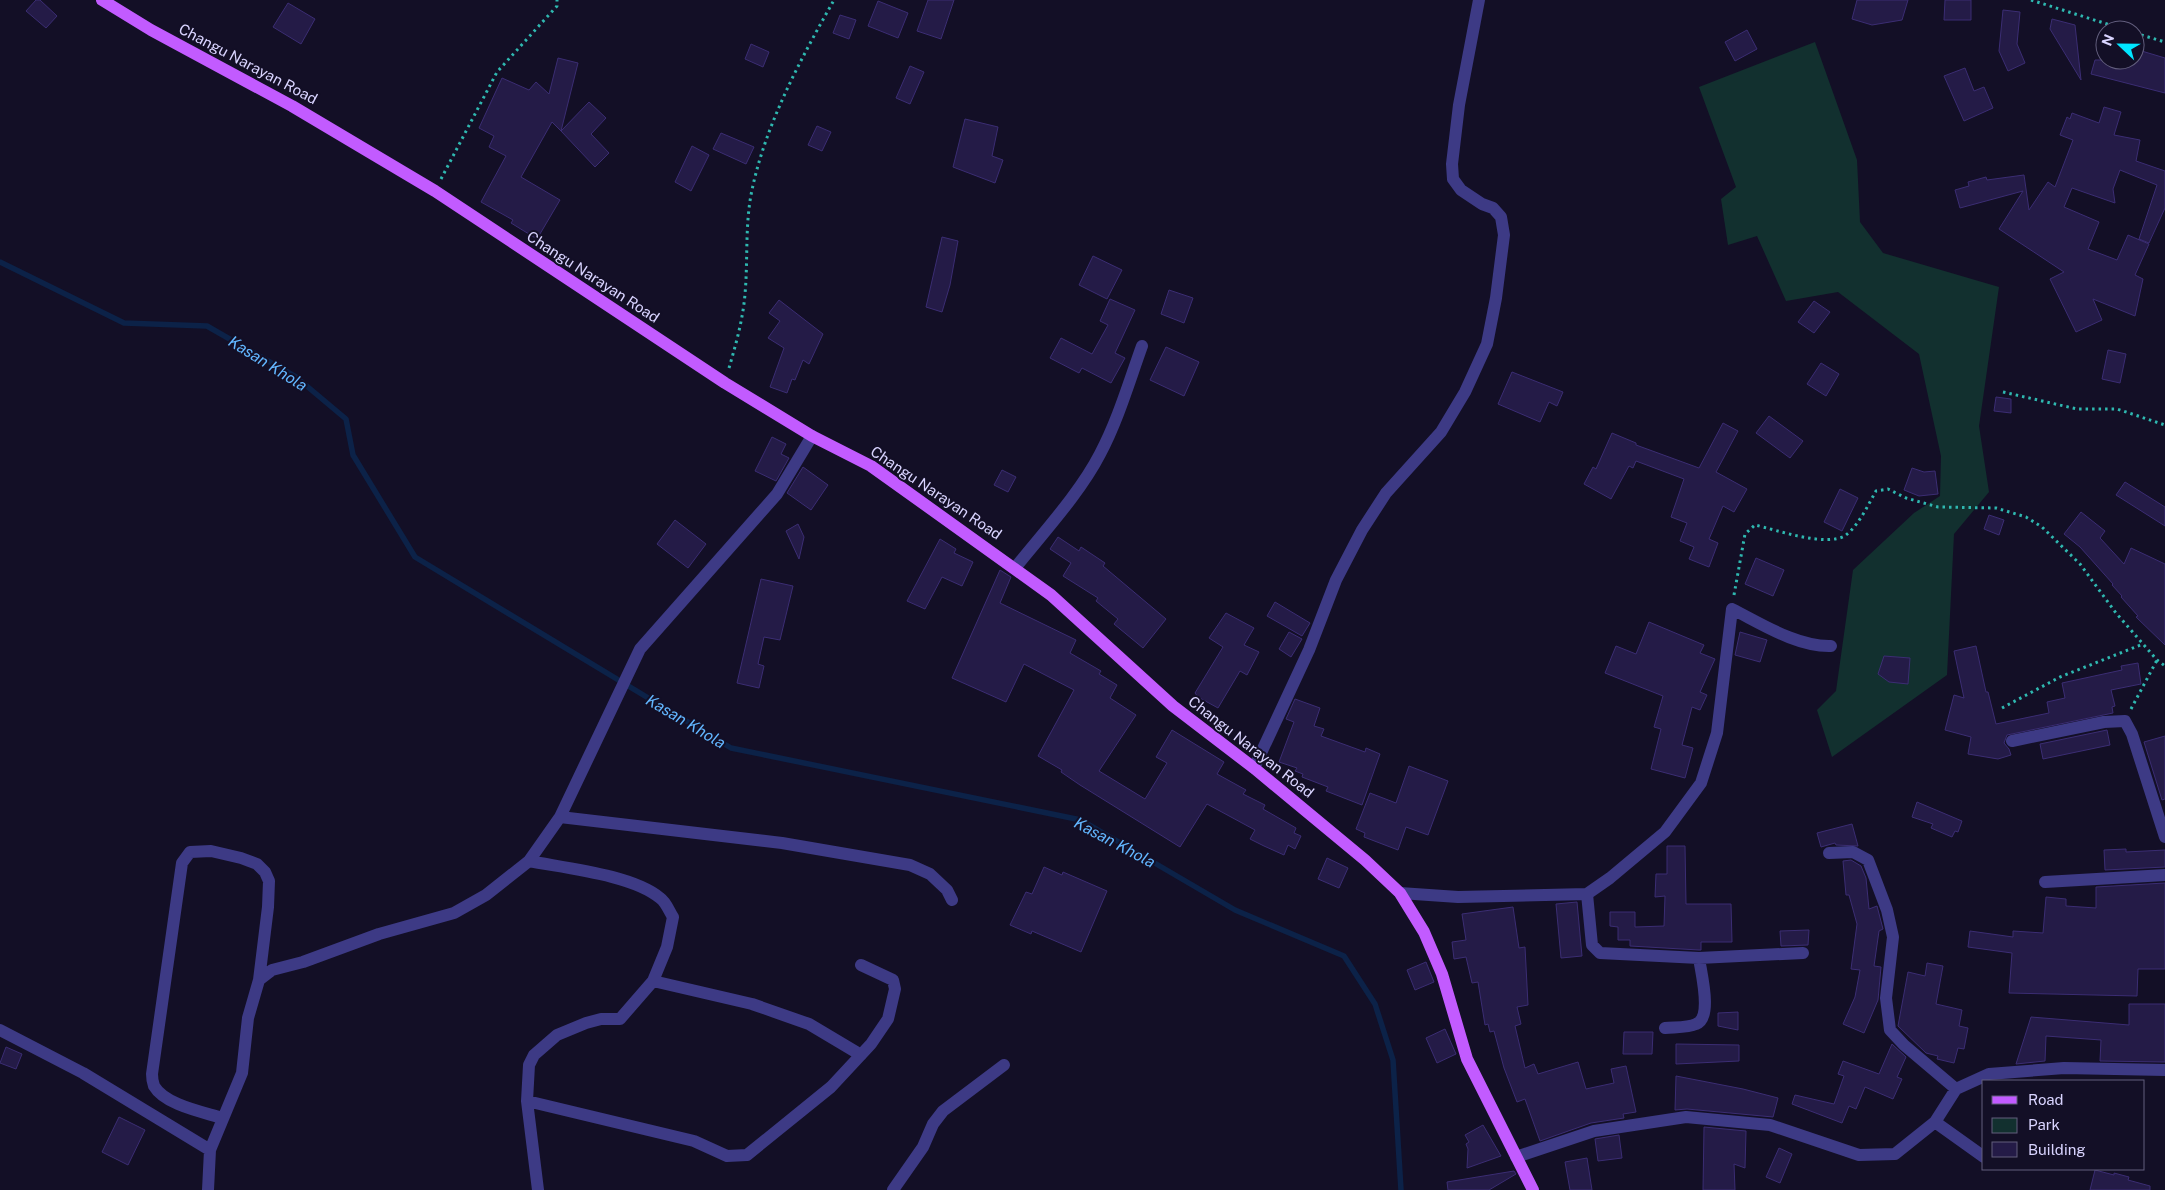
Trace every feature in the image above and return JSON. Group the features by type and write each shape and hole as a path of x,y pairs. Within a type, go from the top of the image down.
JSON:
{"main road":[{"name":"Changu Narayan Road","path":"102,0 151,30 292,106 435,191 725,383 812,436 871,466 1051,595 1173,706 1254,768 1365,860 1400,893 1424,932 1442,974 1466,1059 1534,1190"}],"street":[{"path":"1254,768 1309,650 1336,580 1362,530 1386,493 1441,432 1465,392 1487,344 1496,298 1504,235 1501,217 1493,208 1482,204 1461,190 1453,180 1452,164 1459,105 1479,0"},
{"path":"1015,568 1080,487 1100,454 1121,405 1142,346"},
{"path":"259,980 272,970 304,962 380,934 454,913 486,895 529,860 560,817 640,650 777,494 812,436"},
{"path":"1400,893 1458,897 1587,894 1610,878 1665,832 1701,783 1717,733 1732,608 1781,633 1818,646 1831,646"},
{"path":"2012,741 2104,722 2125,721 2132,734 2165,837"},
{"path":"560,817 782,843 910,865 930,874 947,890 952,900"},
{"path":"208,1190 210,1150 242,1073 248,1018 259,980 268,907 269,881 265,872 257,864 241,858 211,851 190,852 182,863 152,1074 154,1086 162,1094 184,1107 222,1118"},
{"path":"1829,854 1853,852 1868,860 1887,910 1893,937 1886,998 1890,1030 1904,1045 1956,1089"},
{"path":"529,860 606,876 642,886 662,898 673,917 668,947 653,981 620,1019 601,1019 586,1023 557,1035 534,1054 529,1065 527,1101 538,1190"},
{"path":"2045,882 2165,875"},
{"path":"1587,894 1592,945 1600,953 1699,958 1803,953"},
{"path":"1665,1028 1696,1024 1702,1020 1706,1011 1699,958"},
{"path":"527,1101 694,1141 727,1156 747,1155 831,1087 861,1055 888,1019 895,989 893,980 861,965"},
{"path":"653,981 752,1004 809,1024 861,1055"},
{"path":"0,1030 83,1073 210,1150"},
{"path":"893,1190 924,1147 932,1124 943,1111 1004,1065"},
{"path":"1516,1157 1594,1131 1686,1117 1770,1125 1858,1155 1895,1154 1936,1122 1956,1089 1989,1074 2029,1069 2097,1067 2165,1070"},
{"path":"1936,1122 1982,1156"}],"path":[{"path":"435,191 497,72 557,6 557,0"},
{"path":"725,383 737,341 745,294 751,195 768,138 795,70 834,0"},
{"path":"2031,0 2095,20"},
{"path":"2145,36 2165,42"},
{"path":"2003,392 2077,409 2117,409 2165,425"},
{"path":"1732,608 1745,534 1755,525 1810,538 1834,540 1846,535 1859,519 1876,491 1888,489 1906,498 1938,507 1996,508 2026,517 2042,527 2080,564 2116,613 2157,660 2165,666"},
{"path":"2002,708 2060,677 2143,644"},
{"path":"2125,721 2157,660"}],"green space":[{"path":"1815,42 1857,160 1860,222 1883,253 1999,287 1979,426 1989,492 1954,534 1947,675 1832,757 1817,710 1836,691 1853,570 1914,513 1940,496 1941,456 1919,354 1838,292 1786,301 1757,236 1728,245 1721,199 1736,187 1699,87"}],"building":[{"path":"36,0 40,0 57,16 46,28 26,11"},
{"path":"928,0 954,0 941,39 917,31"},
{"path":"1857,0 1908,0 1902,20 1872,25 1852,19"},
{"path":"1945,0 1971,0 1971,20 1944,20"},
{"path":"878,1 908,13 898,38 868,26"},
{"path":"288,3 315,19 301,44 273,27"},
{"path":"2003,10 2020,12 2017,44 2025,63 2008,71 1999,51"},
{"path":"840,15 856,20 849,39 833,33"},
{"path":"2052,19 2075,25 2081,80 2050,29"},
{"path":"1747,30 1757,49 1735,61 1725,42"},
{"path":"751,44 769,52 763,67 745,59"},
{"path":"2145,52 2165,58 2165,93 2091,74 2095,60 2095,70 2145,70"},
{"path":"558,58 578,63 561,131 552,122 521,177 560,200 537,239 511,223 513,220 481,202 506,156 489,147 494,136 479,128 502,78 529,90 536,82 549,94"},
{"path":"910,66 924,72 910,104 896,98"},
{"path":"1965,68 1974,91 1984,87 1993,108 1964,121 1944,76"},
{"path":"589,102 606,118 591,134 609,153 595,167 561,131"},
{"path":"2104,107 2121,112 2114,135 2140,140 2136,161 2165,171 2165,208 2149,243 2139,239 2157,185 2120,170 2113,189 2115,203 2072,188 2064,207 2099,222 2088,249 2117,260 2128,235 2149,244 2135,275 2143,279 2135,316 2093,299 2102,320 2076,332 2050,279 2064,272 1999,229 2023,191 1960,208 1955,190 1969,186 1968,182 1986,177 1987,180 2024,175 2029,210 2048,182 2055,187 2073,140 2060,135 2067,117 2070,119 2072,113 2099,123"},
{"path":"965,119 998,127 992,156 1003,160 995,183 953,167"},
{"path":"817,126 831,132 822,151 808,145"},
{"path":"721,133 754,147 746,164 713,149"},
{"path":"692,146 709,155 691,191 675,182"},
{"path":"942,237 958,241 950,285 942,312 926,307"},
{"path":"1093,256 1122,270 1107,299 1079,285"},
{"path":"1169,290 1193,298 1184,323 1161,314"},
{"path":"1110,299 1135,310 1115,353 1125,358 1111,383 1082,368 1079,373 1050,358 1061,338 1092,354 1108,325 1100,321"},
{"path":"779,300 823,334 809,364 803,360 795,380 792,379 787,393 770,387 784,348 768,338 780,321 769,313"},
{"path":"1814,301 1830,312 1814,333 1798,322"},
{"path":"1166,347 1199,362 1184,396 1150,380"},
{"path":"2108,350 2126,354 2120,383 2102,379"},
{"path":"1821,363 1839,374 1826,396 1807,384"},
{"path":"1512,372 1563,392 1557,406 1549,402 1540,422 1498,404"},
{"path":"1996,397 2011,399 2011,413 1994,411"},
{"path":"1769,416 1803,441 1790,458 1756,433"},
{"path":"1723,423 1738,431 1716,472 1747,489 1734,512 1723,506 1709,539 1718,543 1709,567 1689,559 1694,547 1680,541 1687,523 1671,517 1684,479 1636,461 1633,468 1629,466 1611,499 1584,484 1593,467 1596,469 1612,433 1636,443 1636,445 1699,468"},
{"path":"772,437 786,444 781,454 789,458 776,481 755,471"},
{"path":"803,467 828,485 811,510 787,493"},
{"path":"1912,468 1924,472 1935,471 1938,494 1919,496 1904,490"},
{"path":"1002,470 1016,477 1008,492 994,485"},
{"path":"2125,482 2165,507 2165,526 2116,495"},
{"path":"1840,489 1858,498 1842,531 1824,522"},
{"path":"2081,512 2105,531 2100,538 2124,564 2131,548 2165,564 2165,645 2136,617 2138,616 2121,597 2113,584 2080,547 2064,534"},
{"path":"1989,515 2004,520 1999,535 1984,529"},
{"path":"675,520 706,544 688,568 657,544"},
{"path":"798,524 804,537 799,559 786,531"},
{"path":"1058,537 1079,551 1081,547 1105,563 1103,566 1166,619 1143,648 1114,624 1118,619 1096,601 1098,598 1063,576 1071,563 1050,549"},
{"path":"940,539 956,549 954,553 973,562 962,586 942,577 925,609 907,601"},
{"path":"1756,558 1784,570 1773,596 1745,584"},
{"path":"1000,570 1011,577 1000,603 1076,640 1070,653 1101,671 1099,674 1117,685 1110,698 1136,715 1099,771 1145,799 1167,763 1156,757 1172,730 1224,762 1217,774 1246,790 1243,794 1265,805 1263,809 1296,828 1294,833 1301,836 1295,849 1288,845 1284,855 1250,839 1255,830 1207,804 1180,847 1080,785 1061,772 1062,770 1038,756 1074,690 1024,664 1006,702 952,678"},
{"path":"761,579 793,586 780,640 764,637 758,664 764,666 759,688 737,683"},
{"path":"1275,602 1310,623 1302,636 1267,616"},
{"path":"1226,613 1254,628 1244,645 1259,652 1247,675 1240,671 1218,708 1198,697 1195,693 1223,647 1209,638"},
{"path":"1649,622 1704,645 1700,653 1715,659 1700,692 1707,695 1700,710 1692,707 1682,745 1693,748 1685,778 1651,769 1661,729 1654,727 1663,696 1605,673 1616,646 1636,654"},
{"path":"1289,632 1302,639 1291,657 1279,649"},
{"path":"1740,632 1767,640 1760,662 1735,655"},
{"path":"1976,646 1986,692 1988,692 1996,724 2049,713 2047,702 2065,698 2062,683 2122,670 2121,666 2138,663 2141,684 2111,690 2115,706 2112,707 2113,713 2007,735 2004,743 2011,755 1998,759 1968,754 1971,737 1945,730 1954,695 1964,698 1954,651"},
{"path":"1884,656 1910,658 1908,684 1889,682 1878,674"},
{"path":"1295,699 1320,708 1314,726 1324,729 1321,736 1365,752 1366,748 1380,754 1362,805 1326,791 1328,787 1302,777 1303,774 1295,771 1297,768 1279,762 1294,722 1286,719"},
{"path":"2107,730 2110,745 2043,759 2040,744"},
{"path":"2165,736 2165,799 2162,800 2144,742"},
{"path":"1409,766 1448,781 1428,835 1406,827 1398,850 1364,837 1365,833 1356,829 1370,793 1396,803"},
{"path":"1917,802 1962,821 1958,832 1955,831 1952,837 1931,828 1933,824 1912,817"},
{"path":"1852,824 1858,846 1836,845 1835,843 1821,847 1817,833"},
{"path":"1667,846 1685,846 1686,904 1731,904 1732,942 1701,942 1701,950 1699,950 1630,946 1630,940 1618,940 1618,927 1610,926 1610,912 1635,912 1635,927 1664,926 1665,896 1655,897 1656,874 1667,874"},
{"path":"2126,849 2126,852 2165,850 2165,867 2105,870 2104,850"},
{"path":"1327,858 1348,868 1339,888 1318,879"},
{"path":"1851,860 1861,866 1866,878 1869,909 1877,906 1883,929 1879,931 1874,966 1881,967 1878,1000 1864,1033 1843,1024 1855,997 1860,970 1851,969 1857,924 1849,895 1846,895 1843,861"},
{"path":"1044,867 1062,875 1063,872 1107,891 1081,952 1032,931 1031,934 1010,925 1026,892 1032,894"},
{"path":"2165,883 2165,969 2138,969 2137,996 2009,993 2012,953 1968,947 1970,931 2013,937 2013,931 2043,933 2046,897 2066,899 2066,906 2096,908 2096,887"},
{"path":"1577,902 1582,956 1561,958 1556,904"},
{"path":"1513,907 1519,948 1525,947 1528,1005 1517,1007 1521,1024 1515,1026 1525,1068 1534,1064 1538,1074 1578,1062 1586,1089 1614,1083 1611,1069 1626,1066 1636,1112 1623,1114 1624,1118 1591,1123 1540,1141 1525,1099 1517,1102 1504,1068 1494,1031 1490,1032 1488,1024 1485,1025 1478,982 1472,983 1466,957 1454,959 1452,942 1466,940 1462,914"},
{"path":"1809,930 1808,945 1781,946 1780,931"},
{"path":"1426,962 1434,982 1415,990 1407,970"},
{"path":"1927,963 1943,966 1936,1004 1962,1010 1959,1026 1968,1028 1964,1049 1958,1048 1954,1063 1937,1059 1938,1056 1926,1053 1898,1026 1908,972 1925,976"},
{"path":"2129,1004 2165,1004 2165,1062 2100,1061 2101,1040 2046,1036 2045,1061 2016,1064 2031,1017 2129,1025"},
{"path":"1738,1012 1738,1030 1718,1026 1718,1013"},
{"path":"1445,1029 1456,1054 1437,1063 1426,1038"},
{"path":"1624,1032 1653,1032 1652,1054 1623,1054"},
{"path":"1676,1044 1739,1045 1739,1061 1676,1064"},
{"path":"1892,1044 1906,1057 1897,1077 1902,1079 1893,1099 1865,1087 1856,1109 1849,1106 1842,1123 1792,1104 1795,1095 1834,1104 1844,1076 1838,1074 1843,1061 1879,1074"},
{"path":"6,1047 22,1054 16,1069 0,1063"},
{"path":"1676,1076 1778,1098 1773,1117 1687,1109 1675,1110"},
{"path":"119,1117 145,1130 128,1165 102,1152"},
{"path":"1483,1125 1501,1156 1467,1168 1468,1149 1466,1144 1469,1142 1465,1135"},
{"path":"1704,1127 1746,1131 1745,1168 1734,1164 1735,1190 1703,1190"},
{"path":"1619,1135 1622,1158 1598,1161 1595,1139"},
{"path":"1779,1148 1792,1154 1780,1183 1766,1177"},
{"path":"1587,1158 1592,1190 1570,1190 1565,1162"},
{"path":"2095,1170 2129,1177 2128,1180 2150,1186 2150,1190 2090,1190"},
{"path":"1514,1171 1516,1174 1489,1190 1448,1190 1447,1182"}],"waterway":[{"name":"Kasan Khola","path":"0,262 124,323 207,326 296,377 346,419 353,455 415,557 731,748 1081,820 1235,910 1344,956 1375,1004 1393,1060 1401,1190"}]}
